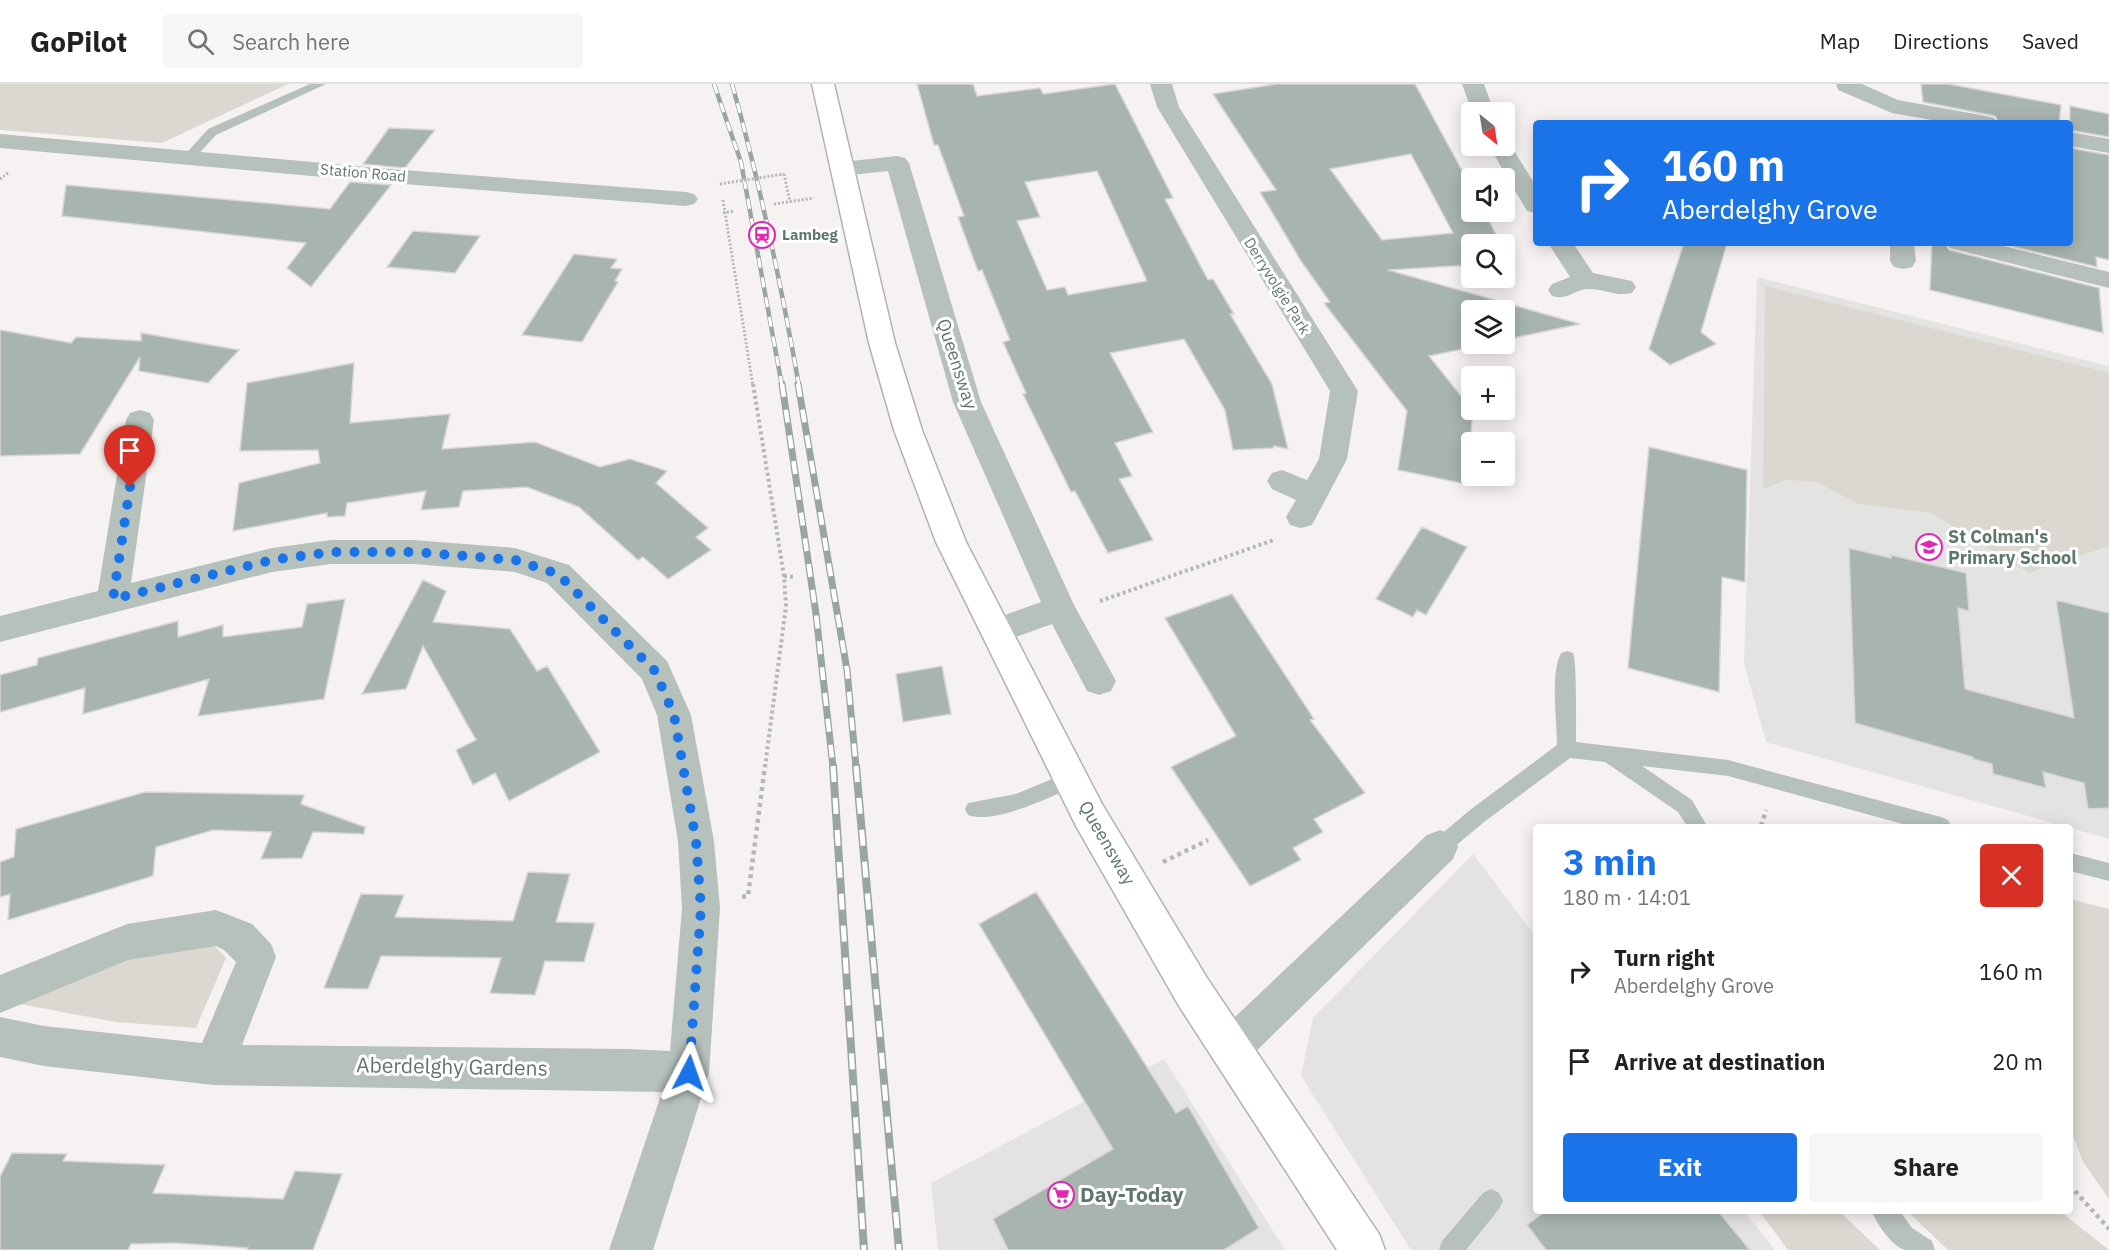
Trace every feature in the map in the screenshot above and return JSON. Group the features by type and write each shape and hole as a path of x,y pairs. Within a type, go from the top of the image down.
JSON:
{"highway":[{"name":"Queensway","path":"823,84 882,343 908,430 951,542 1089,815 1230,1049 1363,1250"}],"street":[{"name":"Derryvolgie Park","path":"1161,84 1168,107 1272,279 1344,391 1333,459 1307,506"},
{"path":"1473,84 1480,102"},
{"path":"1845,85 1892,106 1969,120"},
{"path":"2073,139 2109,146"},
{"name":"Station Road","path":"0,141 686,199"},
{"path":"1507,156 1533,196"},
{"name":"Queensway","path":"842,169 897,163 968,402 1060,608 1099,681"},
{"path":"1562,246 1585,280"},
{"path":"1971,246 2109,280"},
{"path":"1561,290 1585,280 1623,287"},
{"path":"113,599 140,420"},
{"path":"1282,481 1307,506"},
{"path":"0,629 272,560 331,552 413,552 515,560 558,574 655,671 674,715 696,841 701,908 689,1073 631,1250"},
{"path":"997,631 1060,608"},
{"path":"1230,1049 1440,847"},
{"path":"0,994 127,942 216,928 238,937 257,957 214,1065"},
{"name":"Aberdelghy Gardens","path":"0,1037 44,1046 214,1065 628,1069 689,1073"}],"lane":[{"path":"188,158 212,132 320,84"},
{"path":"1567,658 1565,675 1567,749"},
{"path":"1440,847 1477,816 1567,749 1728,768 1934,824"},
{"path":"1608,753 1685,806 1696,824"},
{"path":"975,809 1017,802 1071,779"},
{"path":"2073,863 2109,872"},
{"path":"1451,1250 1491,1201"},
{"path":"1886,1214 1904,1236 1923,1250"}],"path":[{"path":"0,179 8,173"},
{"path":"720,184 784,174 790,202"},
{"path":"701,908 748,896 786,606 784,576 724,207"},
{"path":"715,213 734,211"},
{"path":"1060,608 1092,604 1285,536 1307,506"},
{"path":"784,576 796,577"},
{"path":"1127,880 1208,840"},
{"path":"2074,1191 2109,1229"}],"shaded area":[{"path":"0,84 288,84 162,143 0,130"},
{"name":"St Colman's Primary School","path":"1757,277 2109,366 2109,839 2073,829 2073,824 2056,824 1766,742 1744,664"},
{"path":"1765,286 2109,373 2109,546 2029,573 1931,513 1858,504 1817,482 1786,480 1763,489"},
{"path":"1473,854 1533,933 1533,1214 1746,1214 1775,1250 1411,1250 1301,1076 1313,1018"},
{"path":"2073,900 2109,909 2109,1199 2083,1162 2073,1136"},
{"path":"211,942 226,958 196,1028 116,1022 14,1003 127,956"},
{"path":"1164,1059 1285,1250 938,1250 931,1183"},
{"path":"1761,1214 1842,1214 1880,1250 1788,1250"},
{"path":"1910,1214 2064,1214 2109,1250 1948,1250"}],"building":[{"path":"917,84 973,84 977,96 1040,88 1043,94 1115,84 1173,198 1165,199 1208,280 1213,279 1234,314 1230,314 1272,384 1288,449 1274,446 1273,448 1233,450 1225,410 1184,339 1110,353 1153,432 1115,443 1132,476 1119,479 1153,540 1108,553 1075,491 1071,492 1023,394 1026,393 1003,342 1010,340 982,270 978,271 958,217 964,216 938,145 934,145","holes":["1097,171 1147,281 1068,295 1065,287 1047,290 1017,221 1040,217 1025,182"]},
{"path":"1276,84 1415,84 1461,169 1461,222 1489,222 1496,234 1461,234 1461,266 1388,270 1495,300 1461,300 1461,349 1429,356 1461,396 1461,420 1472,420 1471,432 1461,432 1461,483 1398,470 1407,411 1324,303 1330,302 1301,261 1260,192 1276,190 1213,94","holes":["1411,154 1453,233 1382,240 1330,169"]},
{"path":"1921,84 1948,84 2061,105 2059,120 1997,120 1995,116 1923,102"},
{"path":"2070,106 2109,114 2109,137 2073,131 2073,120 2070,120"},
{"path":"389,128 435,130 405,168 363,164"},
{"path":"2073,149 2109,155 2109,260 2096,257 2097,267 2012,246 2073,246"},
{"path":"350,182 391,185 311,287 287,268 306,243 62,216 66,185 330,209"},
{"path":"413,231 480,236 455,273 387,267"},
{"path":"1683,246 1726,246 1701,332 1716,344 1670,365 1649,349"},
{"path":"1932,246 1947,246 1949,250 2099,288 2103,333 1930,290"},
{"path":"574,254 617,259 611,268 622,269 615,281 618,282 582,342 522,335"},
{"path":"1515,306 1580,324 1515,338"},
{"path":"0,330 71,343 76,337 141,341 141,333 239,350 208,383 139,371 140,357 80,454 0,456"},
{"path":"354,363 350,423 450,414 442,449 535,442 600,467 630,459 667,471 656,483 708,528 696,537 711,550 668,579 643,557 638,560 579,507 527,487 463,491 459,507 421,510 426,491 347,503 345,516 327,517 327,513 233,531 239,483 320,463 318,450 240,451 247,383"},
{"path":"1649,447 1747,470 1745,582 1722,577 1719,692 1628,668"},
{"path":"1422,527 1467,547 1426,615 1417,610 1413,617 1376,599"},
{"path":"1849,548 1891,558 1891,555 1966,573 1969,611 1958,608 1965,689 2074,718 2056,600 2109,613 2109,808 2088,809 2084,783 2043,772 2046,788 1993,774 1992,764 1973,759 1973,757 1855,723"},
{"path":"423,580 446,591 433,622 510,629 537,671 547,666 600,752 509,801 495,773 473,785 456,750 476,740 423,646 406,689 362,694"},
{"path":"1232,594 1314,719 1310,720 1365,793 1314,819 1323,832 1293,848 1301,860 1250,886 1171,767 1236,736 1165,618"},
{"path":"345,599 324,699 198,716 209,679 83,714 85,688 0,712 0,675 37,665 38,658 178,621 178,637 223,625 223,637 302,627 307,604"},
{"path":"942,666 951,714 903,722 896,674"},
{"path":"145,792 304,795 301,804 365,827 364,834 313,832 302,858 261,859 272,832 213,830 156,847 153,876 8,920 10,894 0,897 0,862 14,857 16,829"},
{"path":"528,872 570,874 556,922 595,923 584,962 545,961 535,995 490,993 501,958 381,956 368,989 324,988 361,894 404,895 395,917 513,921"},
{"path":"1036,892 1176,1113 1188,1106 1259,1228 1224,1250 1008,1250 993,1219 1113,1149 979,924"},
{"path":"12,1153 67,1154 63,1161 165,1165 153,1193 283,1199 295,1171 342,1174 313,1250 247,1250 248,1248 176,1243 131,1244 128,1250 0,1250 0,1177"},
{"path":"1542,1214 1720,1214 1750,1250 1546,1250 1527,1225"}],"railway":[{"path":"714,84 741,162 782,386"},
{"path":"732,84 769,234 799,386"},
{"path":"782,384 816,614 833,767"},
{"path":"798,384 847,670 856,767"},
{"path":"833,766 864,1250"},
{"path":"856,766 899,1250"}],"place":[{"name":"Lambeg","path":"762,235"},
{"name":"St Colman's Primary School","path":"1929,547"},
{"name":"Day-Today","path":"1061,1195"}],"route":[{"path":"130,487 113,599 272,560 331,552 413,552 515,560 558,574 655,671 674,715 696,841 701,908 689,1073"}]}
